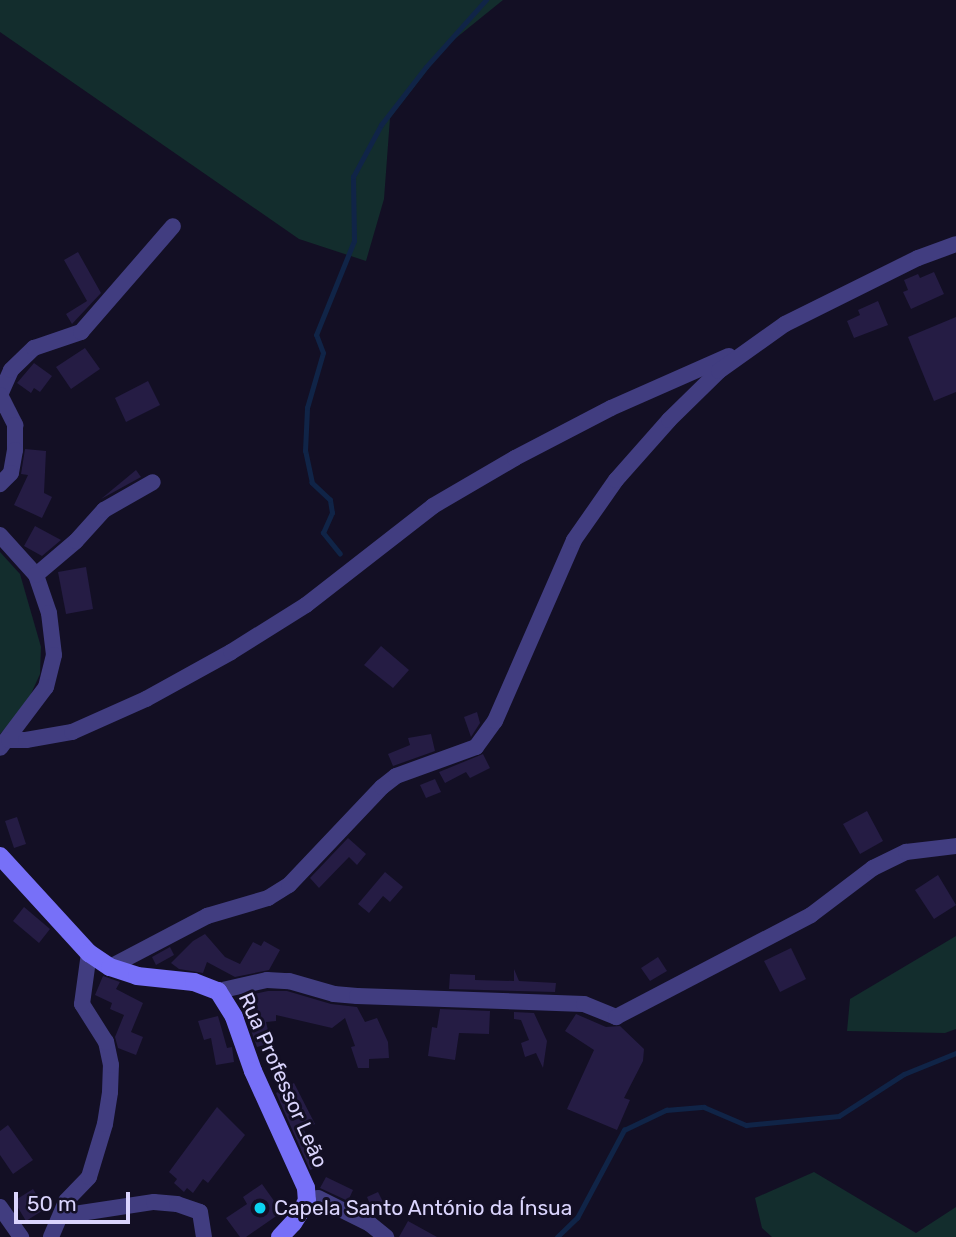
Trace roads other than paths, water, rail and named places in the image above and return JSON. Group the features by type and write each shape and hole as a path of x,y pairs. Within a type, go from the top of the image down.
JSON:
{"street":[{"path":"0,484 11,473 15,450 15,425 0,395 11,370 34,348 81,332 173,226"},
{"path":"4,744 72,732 146,699 306,606 433,506 503,464 611,408 745,349 785,324 918,258 956,244"},
{"path":"110,967 207,916 268,898 289,885 389,782 476,747 495,721 574,540 616,480 669,420 745,349"},
{"path":"36,575 76,541 104,510 153,482"},
{"path":"0,535 36,575 48,613 54,655 46,687 4,744"},
{"path":"218,991 267,980 289,981 334,994 357,996 584,1004 617,1017 811,915 873,868 906,852 956,846"},
{"name":"Rua Professor Leão","path":"0,856 89,953 110,967 137,976 194,982 218,991 234,1017 253,1071 306,1188 307,1200 293,1223 280,1237"},
{"path":"51,1237 66,1201 89,1177 105,1124 110,1091 111,1065 106,1042 82,1003 89,953"},
{"path":"307,1200 318,1198 370,1224 386,1237"},
{"path":"61,1216 154,1202 177,1205 200,1212 204,1237"},
{"path":"1,1211 22,1237"}],"waterway":[{"path":"340,554 323,533 332,513 330,500 312,483 305,451 307,408 323,353 316,335 354,241 353,177 381,125 426,67 486,0"},
{"path":"557,1237 577,1218 624,1130 666,1110 704,1107 746,1125 839,1116 904,1074 956,1053"}],"place":[{"name":"Capela Santo António da Ínsua","path":"260,1208"}]}
